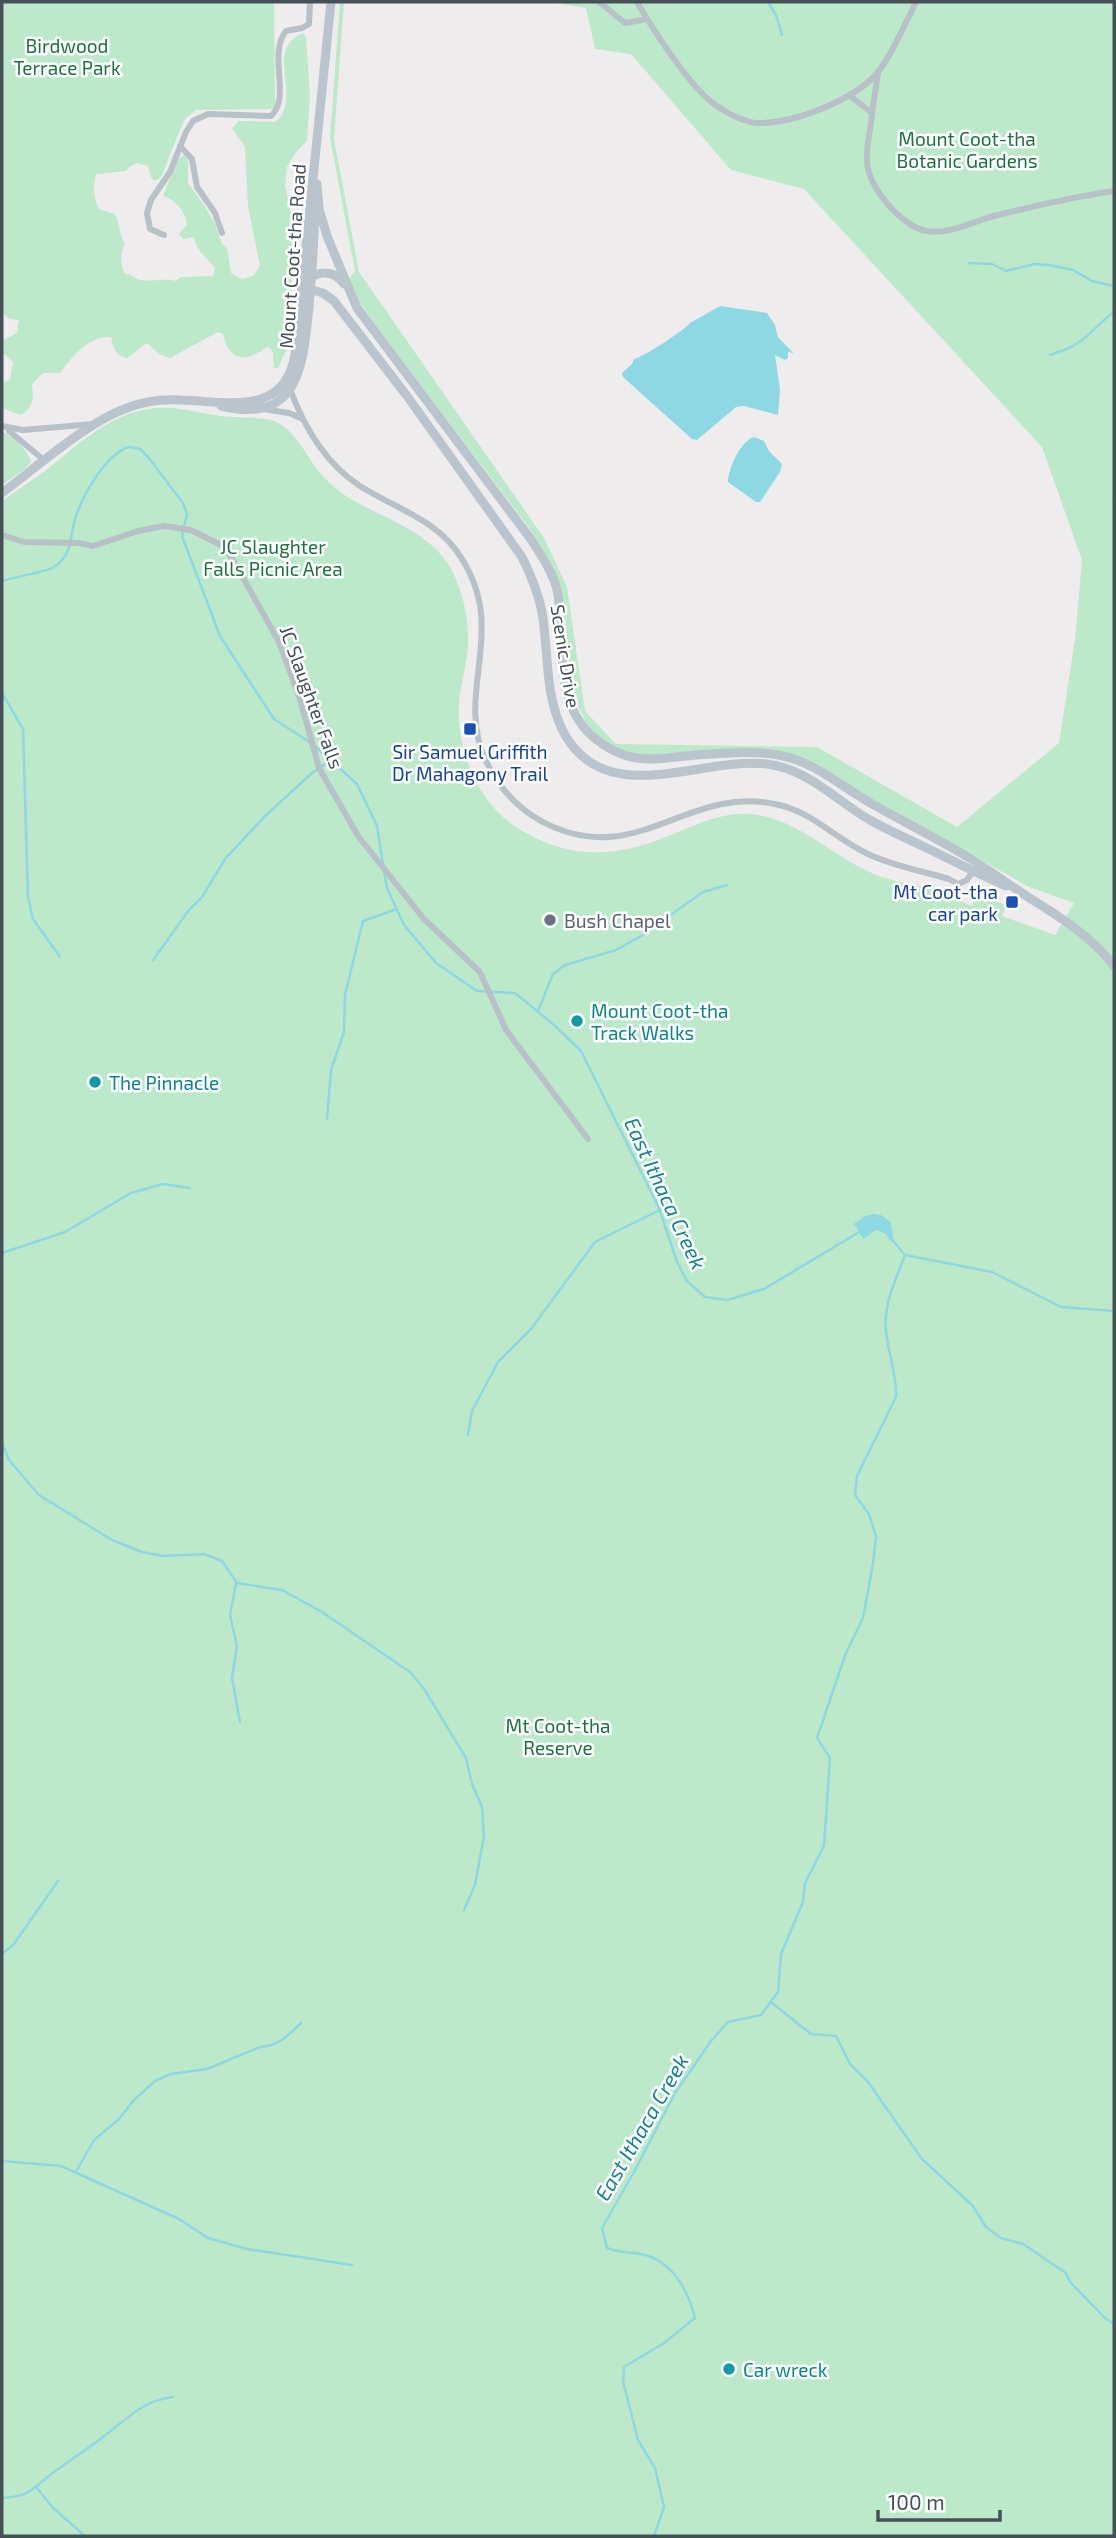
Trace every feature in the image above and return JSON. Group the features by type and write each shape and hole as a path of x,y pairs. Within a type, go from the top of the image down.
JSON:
{"main road":[{"name":"Mount Coot-tha Road","path":"290,389 299,376 303,362 305,288 331,2"},
{"name":"Mount Coot-tha Road","path":"311,276 317,155"},
{"name":"Scenic Drive","path":"317,184 321,217 352,298"},
{"name":"Scenic Drive","path":"311,276 323,272 337,276 388,352 530,538 552,575 558,593 562,663 572,706 581,724 592,736 607,747 639,759 657,761 735,753 791,758 807,764 872,804 968,857 1026,896"},
{"path":"2,493 97,423 127,408 158,400 257,401 276,391 288,378 295,355 305,288 311,276"},
{"name":"Scenic Drive","path":"305,288 326,295 336,303 407,396 522,557 536,587 540,603 546,670 555,710 566,736 577,750 604,770 633,776 743,763 786,768 804,775 881,826 1026,896"},
{"path":"204,402 238,410 259,409 276,402 290,389 288,378"},
{"path":"968,857 972,870"},
{"path":"1026,896 1082,933 1103,951 1114,966"}],"street":[{"path":"164,235 150,229 148,207 170,172 193,121 199,116 236,113 271,116 275,112 279,100 279,43 286,31 309,24 310,2"},
{"path":"600,2 625,23 647,19"},
{"path":"637,2 683,69 712,103 737,117 755,123 776,121 818,110 849,95 878,71"},
{"path":"916,2 878,71 867,162 871,179 906,222 925,231 949,230 1049,203 1114,191"},
{"path":"849,95 872,113"},
{"path":"180,146 192,159 197,187 215,213 222,233"},
{"path":"290,389 323,452 336,466 361,486 414,514 440,532 466,565 478,592 483,624 475,714 479,740 491,771 501,787 534,817 568,833 598,838 614,837 642,832 719,803 762,802 789,807 807,815 867,854 961,884 967,880 972,870"},
{"path":"259,409 293,414 306,422"},
{"path":"2,426 23,430 97,423"},
{"path":"2,426 45,461"},
{"name":"JC Slaughter Falls","path":"2,536 24,542 65,542 93,546 155,527 180,528 191,530 221,545 232,558 279,642 300,699 320,771 358,836 424,919 480,972 506,1030 588,1139"}],"green space":[{"name":"Birdwood Terrace Park","path":"2,2 274,2 275,109 196,110 184,120 161,177 156,181 151,178 148,166 137,163 126,171 96,174 94,192 97,205 99,209 115,214 125,244 121,259 125,274 144,280 176,281 181,277 213,276 215,268 199,250 193,237 184,239 179,234 187,225 182,211 176,203 163,196 177,160 184,155 188,158 188,183 204,205 222,244 227,248 231,273 242,279 253,276 260,266 248,206 245,147 232,128 239,121 275,122 283,112 286,100 286,51 291,41 303,33 306,38 310,94 307,141 287,167 285,186 294,245 291,278 294,313 287,348 278,368 274,368 270,348 266,347 252,356 239,357 229,350 223,334 218,332 170,358 159,354 147,343 127,358 116,351 111,337 103,338 88,343 60,373 43,373 32,384 32,402 24,413 20,415 2,408 2,384 10,379 13,362 2,354 2,341 17,333 19,320 10,319 2,313"},
{"name":"Mt Coot-tha Reserve","path":"340,2 344,2 334,139 359,272 544,538 567,587 585,711 616,744 817,747 957,827 1059,743 1075,640 1082,560 1042,447 804,189 731,170 631,54 595,49 586,8 549,2 1114,2 1114,2536 2,2536 2,501 97,430 141,410 173,408 274,421 293,435 320,473 334,487 425,540 449,565 462,598 468,629 459,704 459,723 467,760 483,794 508,822 524,832 542,841 578,851 613,851 649,843 718,817 750,814 784,823 879,876 929,889 972,906 977,895 1006,905 1002,916 1055,935 1074,903 1029,887 798,757 645,756 618,749 601,739 588,726 575,700 563,595 553,566 530,529 376,326 360,303 349,279 355,271 330,138"},
{"path":"2,431 23,448 31,462 2,485"}],"water":[{"path":"720,306 767,313 775,325 778,337 794,354 788,351 788,358 785,360 775,355 780,389 778,415 744,406 736,407 697,440 692,439 623,377 622,373 634,359"},
{"path":"754,437 764,441 769,451 782,464 780,472 760,502 756,502 728,482 736,456 744,444"},
{"path":"873,1214 881,1215 891,1222 893,1238 890,1241 886,1234 876,1230 863,1239 854,1224"}],"waterway":[{"path":"768,2 776,15 782,35"},
{"path":"969,263 992,264 1006,271 1035,264 1049,265 1073,270 1092,281 1114,286"},
{"path":"1062,351 1084,338 1114,312"},
{"path":"1050,355 1061,351"},
{"name":"East Ithaca Creek","path":"2,581 50,569 61,561 68,549 81,504 98,474 121,451 129,447 140,449 183,503 187,514 182,536 220,636 274,719 311,743"},
{"path":"2,693 23,729 28,897 33,919 60,957"},
{"name":"East Ithaca Creek","path":"316,747 357,784 377,826 383,864"},
{"path":"153,960 189,910 202,897 225,859 264,817 312,773 330,761"},
{"name":"East Ithaca Creek","path":"384,871 387,888 404,925 436,963 477,991 515,993 581,1051 659,1208 677,1262 687,1281 705,1297 727,1300 764,1289 861,1231"},
{"path":"538,1011 553,974 565,965 616,950 641,936 703,892 727,885"},
{"path":"327,1119 331,1070 344,1032 345,995 363,921 397,909"},
{"path":"2,1253 65,1232 131,1193 163,1184 190,1188"},
{"path":"468,1435 472,1411 498,1362 531,1329 595,1242 660,1210"},
{"name":"East Ithaca Creek","path":"654,2536 664,2507 655,2468 638,2440 623,2381 624,2367 664,2343 695,2318 687,2295 667,2266 646,2255 607,2248 602,2228 675,2093 711,2041 728,2022 761,2015 778,1992 781,1954 803,1902 805,1883 824,1846 830,1758 817,1738 846,1653 863,1618 876,1536 869,1514 855,1495 857,1476 896,1397 887,1339 886,1312 905,1255 890,1237"},
{"path":"905,1255 992,1272 1061,1307 1114,1311"},
{"path":"2,1442 9,1460 39,1495 112,1540 142,1552 164,1556 204,1554 222,1561 237,1583 282,1590 322,1612 410,1672 424,1689 466,1758 472,1784 482,1807 484,1836 475,1885 464,1910"},
{"path":"236,1584 230,1615 237,1646 232,1678 240,1722"},
{"path":"2,1954 14,1944 58,1881"},
{"path":"772,2003 811,2034 836,2036 850,2064 868,2082 922,2159 973,2206 986,2227 1001,2238 1023,2244 1066,2273 1070,2282 1114,2324"},
{"path":"77,2170 94,2140 119,2119 133,2101 155,2081 171,2074 207,2069 260,2047 272,2045 301,2023"},
{"path":"2,2161 61,2166 179,2219 208,2238 247,2249 352,2265"},
{"path":"2,2498 29,2492 143,2407 173,2397"},
{"path":"37,2488 53,2508 85,2536"}],"place":[{"name":"Sir Samuel Griffith Dr Mahagony Trail","path":"470,729"},
{"name":"Mt Coot-tha car park","path":"1012,902"},
{"name":"Bush Chapel","path":"550,920"},
{"name":"Mount Coot-tha Track Walks","path":"577,1021"},
{"name":"The Pinnacle","path":"95,1082"},
{"name":"Car wreck","path":"729,2369"}],"park label":[{"name":"Mount Coot-tha Botanic Gardens","path":"967,149"},
{"name":"JC Slaughter Falls Picnic Area","path":"273,557"}]}
